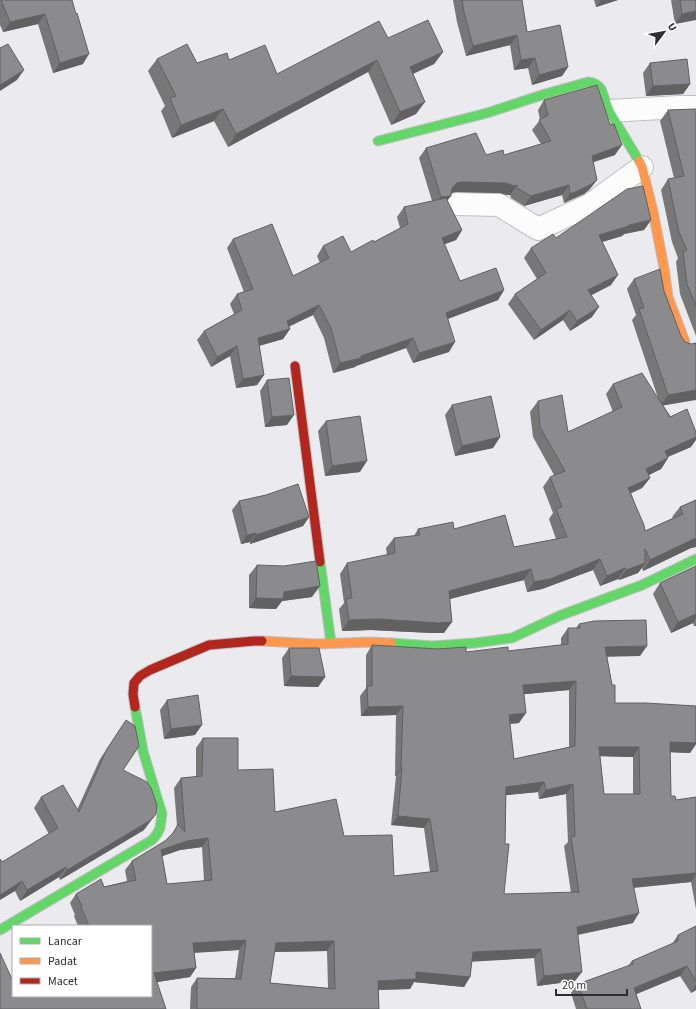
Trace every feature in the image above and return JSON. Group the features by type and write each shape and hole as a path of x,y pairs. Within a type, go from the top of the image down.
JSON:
{"street":[{"path":"378,141 487,113 588,82 596,83 601,89 609,111 642,167 653,211 668,297 685,342"},
{"path":"609,111 696,107"},
{"path":"456,204 499,205 538,228 590,205 642,167"},
{"path":"295,366 331,643"},
{"path":"0,930 152,840 158,834 162,824 162,814 143,751 133,694 134,683 140,676 150,670 209,645 254,641 317,644 370,642 432,646 475,643 512,638 559,616 642,586 696,559"}],"building":[{"path":"1,0 72,0 89,54 60,63 45,14 10,22"},
{"path":"462,0 522,0 527,32 560,25 568,67 539,75 535,58 521,60 517,35 473,46"},
{"path":"680,0 696,0 696,11 682,14"},
{"path":"428,20 443,52 410,67 425,102 400,112 377,60 236,134 223,109 181,125 170,98 176,96 157,59 187,44 197,63 227,53 229,60 265,45 277,74 379,21 388,38"},
{"path":"8,44 24,70 0,85 0,48"},
{"path":"687,59 690,84 653,86 650,63"},
{"path":"597,85 610,125 614,124 622,145 592,156 597,180 573,193 570,193 569,185 531,196 517,188 517,185 514,186 506,183 463,182 457,183 452,188 451,196 441,197 426,148 476,133 486,155 503,150 504,155 551,141 539,120 548,115 544,100"},
{"path":"696,109 696,306 687,284 683,252 687,250 679,232 668,179 684,176 668,110"},
{"path":"643,186 651,220 629,225 599,235 618,275 588,290 599,307 577,321 570,310 541,330 515,294 546,273 531,248 553,234 556,238 627,189"},
{"path":"446,198 462,230 442,238 460,281 496,268 504,290 446,313 455,342 419,353 413,338 361,356 361,358 340,363 331,328 319,305 287,321 290,329 258,338 264,375 243,379 237,346 217,357 204,331 242,310 237,294 253,289 233,239 272,224 293,276 329,258 323,246 343,236 351,252 408,224 404,207"},
{"path":"660,269 664,291 681,336 685,342 691,344 696,343 696,390 668,395 639,309 644,308 634,279"},
{"path":"642,373 670,417 687,409 696,432 696,437 665,451 668,458 646,469 650,478 628,488 644,525 645,531 683,514 680,507 696,500 696,538 650,560 645,549 645,563 626,570 625,568 607,576 600,559 550,579 534,582 531,569 449,591 452,622 439,623 378,619 349,620 346,599 352,598 347,563 395,553 394,538 420,535 418,529 453,522 454,529 505,515 514,547 567,537 556,509 562,507 550,477 565,471 540,427 538,401 562,395 568,432 622,407 613,384"},
{"path":"289,378 294,415 272,417 267,380"},
{"path":"491,396 500,437 462,446 452,405"},
{"path":"360,416 367,461 332,466 326,421"},
{"path":"298,484 309,517 256,535 256,533 247,535 239,501 266,495"},
{"path":"316,561 320,586 284,592 283,599 256,598 257,565 284,566"},
{"path":"696,566 696,614 678,622 660,583"},
{"path":"646,620 647,646 605,647 612,685 615,685 615,703 696,706 696,743 670,742 671,796 675,796 676,800 696,797 696,873 632,879 639,913 577,927 582,972 544,976 541,949 473,952 470,977 416,972 416,979 378,981 379,1009 197,1009 197,978 241,979 246,940 193,943 196,968 154,973 166,1009 0,1009 0,953 12,979 12,997 152,997 152,925 89,925 76,894 101,879 104,887 136,880 132,861 165,841 174,832 178,824 185,832 181,778 202,776 203,738 238,738 238,770 273,769 275,812 336,799 344,836 392,835 394,876 438,871 430,819 398,816 402,767 403,706 368,707 367,686 372,686 372,645 438,649 466,647 466,652 508,647 508,651 568,644 568,628 580,628 579,624 594,621","holes":["576,681 575,746 514,759 509,715 526,713 523,685","599,747 639,747 640,794 604,794","544,782 546,790 573,784 575,836 571,837 579,892 504,894 509,844 505,844 506,787","208,838 212,880 167,884 161,850 187,841","334,941 335,989 270,983 276,943"]},
{"path":"289,648 319,648 325,677 291,676"},
{"path":"198,695 202,725 171,729 167,700"},
{"path":"126,720 135,726 139,746 123,770 147,782 151,788 157,805 156,814 151,820 67,870 66,867 27,890 22,881 0,895 0,859 2,862 58,828 41,797 63,785 79,812 107,749"},
{"path":"696,926 696,981 687,966 634,988 641,1009 587,1009 578,984 633,964 632,961 678,941 678,935"}],"traffic: fast":[{"path":"378,141 487,113 588,82 595,84 601,89 609,111 639,161"},
{"path":"391,643 432,646 475,643 512,638 559,616 642,585 696,559"},
{"path":"320,562 331,643"},
{"path":"0,930 152,840 157,834 160,828 162,814 143,751 135,707"}],"traffic: slow":[{"path":"639,161 642,167 653,211 668,297 685,342"},
{"path":"262,641 317,644 370,642 391,643"}],"traffic: jam":[{"path":"295,366 320,562"},
{"path":"135,707 133,694 134,683 140,676 150,670 209,645 262,641"}]}
